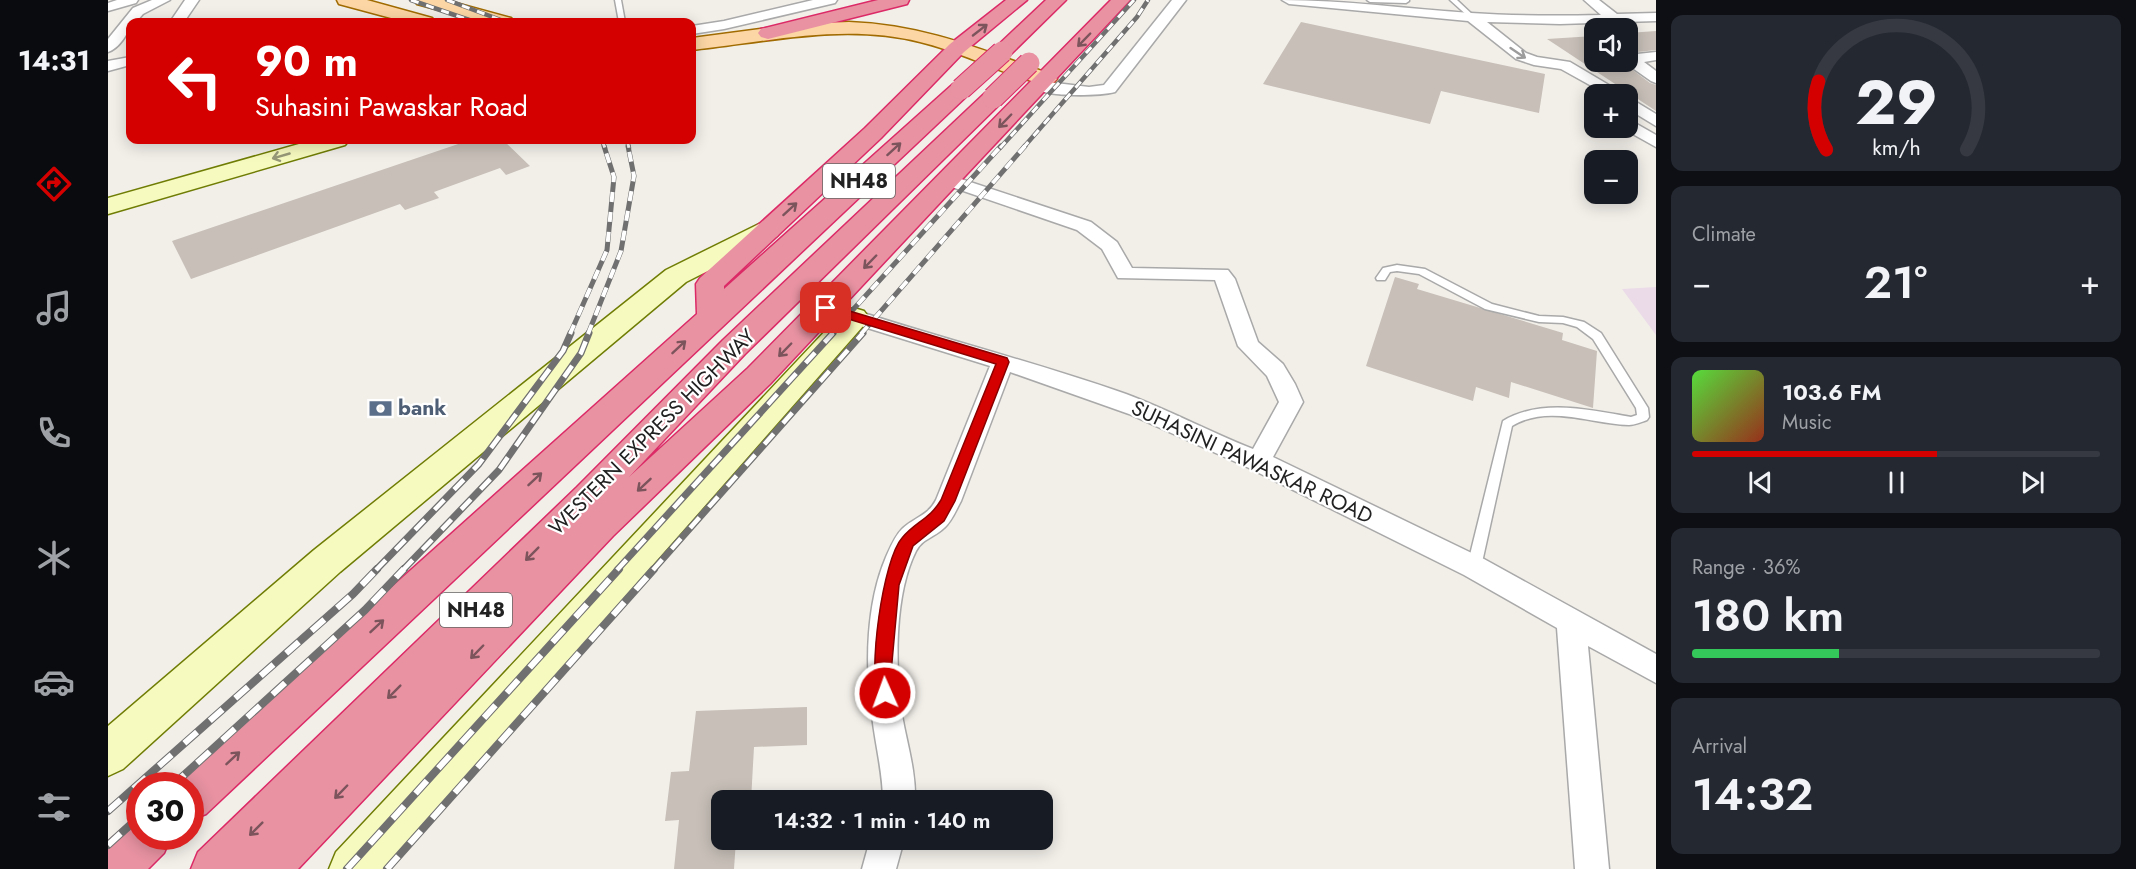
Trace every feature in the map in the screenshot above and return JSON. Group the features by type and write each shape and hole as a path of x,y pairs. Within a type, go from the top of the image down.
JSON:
{"highway":[{"path":"768,33 900,0"},
{"path":"712,316 710,284 873,133 951,54 1017,0"},
{"name":"WESTERN EXPRESS HIGHWAY","path":"204,785 1057,0"},
{"path":"265,869 600,526 759,376 840,313 1038,76 1121,0"},
{"name":"WESTERN EXPRESS HIGHWAY","path":"215,869 765,318 993,98 1038,76 1046,47"},
{"path":"765,318 840,313"},
{"path":"114,869 134,850"}],"main road":[{"path":"346,0 411,18"},
{"path":"424,0 489,18"},
{"path":"696,43 819,28 864,29 903,33 951,54"},
{"path":"696,56 816,38 886,42 951,54 1038,76"}],"street":[{"path":"110,14 131,0"},
{"path":"132,18 138,11 163,0"},
{"path":"180,18 192,0"},
{"path":"696,29 830,0"},
{"path":"1038,76 1089,92 1109,89 1179,0"},
{"path":"1289,0 1406,4 1472,17 1584,20"},
{"path":"1591,0 1614,18"},
{"path":"1622,18 1650,14"},
{"path":"1472,17 1521,56 1534,62 1565,65 1595,84"},
{"path":"108,48 126,26"},
{"path":"1656,56 1630,59 1656,78"},
{"path":"108,66 126,62"},
{"path":"1638,109 1656,121"},
{"path":"1638,130 1656,142"},
{"path":"108,185 260,144"},
{"path":"108,206 323,144"},
{"path":"949,180 1084,226 1110,246 1125,274 1221,274 1226,279 1249,346 1275,370 1291,402 1283,420 1258,461"},
{"path":"108,754 327,561 676,276 768,230"},
{"path":"353,869 840,313"},
{"name":"SUHASINI PAWASKAR ROAD","path":"840,313 1003,362 1122,402 1258,461 1474,567 1656,669"},
{"path":"900,790 886,714 883,673 891,585 907,543 939,517 948,501 1003,362"},
{"path":"1571,621 1592,869"},
{"path":"879,869 884,850"}],"lane":[{"path":"618,0 621,18"},
{"path":"1370,0 1406,4"},
{"path":"1453,0 1472,17"},
{"path":"1381,278 1387,270 1397,268 1421,271 1489,307 1539,319 1563,320 1580,324 1597,336 1642,408 1643,417 1631,421 1554,412 1514,417 1506,424 1474,567"}],"shaded area":[{"path":"1656,287 1656,335 1622,289"}],"building":[{"path":"1301,22 1545,74 1539,113 1441,91 1430,124 1263,84"},
{"path":"1656,31 1656,50 1638,52 1638,32"},
{"path":"1584,37 1584,63 1547,39"},
{"path":"1597,72 1635,72 1656,85 1656,111 1638,99 1638,84 1615,84"},
{"path":"458,144 507,144 530,166 506,175 500,168 434,192 439,198 405,210 400,204 191,279 172,241"},
{"path":"1395,277 1419,284 1417,289 1563,333 1562,340 1597,351 1593,408 1511,382 1509,398 1476,387 1473,401 1366,366"},
{"path":"807,707 807,745 754,747 752,790 711,790 711,850 735,850 734,869 674,869 679,820 665,821 671,772 689,771 696,711"}],"railway":[{"path":"411,0 463,18"},
{"path":"447,0 495,18"},
{"path":"1000,148 1134,0"},
{"path":"1023,148 1137,17 1148,0"},
{"path":"604,144 605,148"},
{"path":"628,144 629,148"},
{"path":"570,334 607,250 614,177 604,146"},
{"path":"588,334 621,251 634,176 628,146"},
{"path":"831,334 1001,146"},
{"path":"861,334 1025,146"},
{"path":"376,570 479,464 563,351 571,333"},
{"path":"403,570 499,470 581,353 589,333"},
{"path":"617,570 833,333"},
{"path":"653,570 863,333"},
{"path":"108,811 353,594 377,569"},
{"path":"187,772 365,610 404,569"},
{"path":"347,869 619,569"},
{"path":"387,869 654,569"},
{"path":"108,845 126,829"}],"place":[{"name":"bank","path":"380,408"}],"route":[{"path":"826,308 1003,362 948,501 939,517 907,543 891,585 883,673 885,693"}]}
